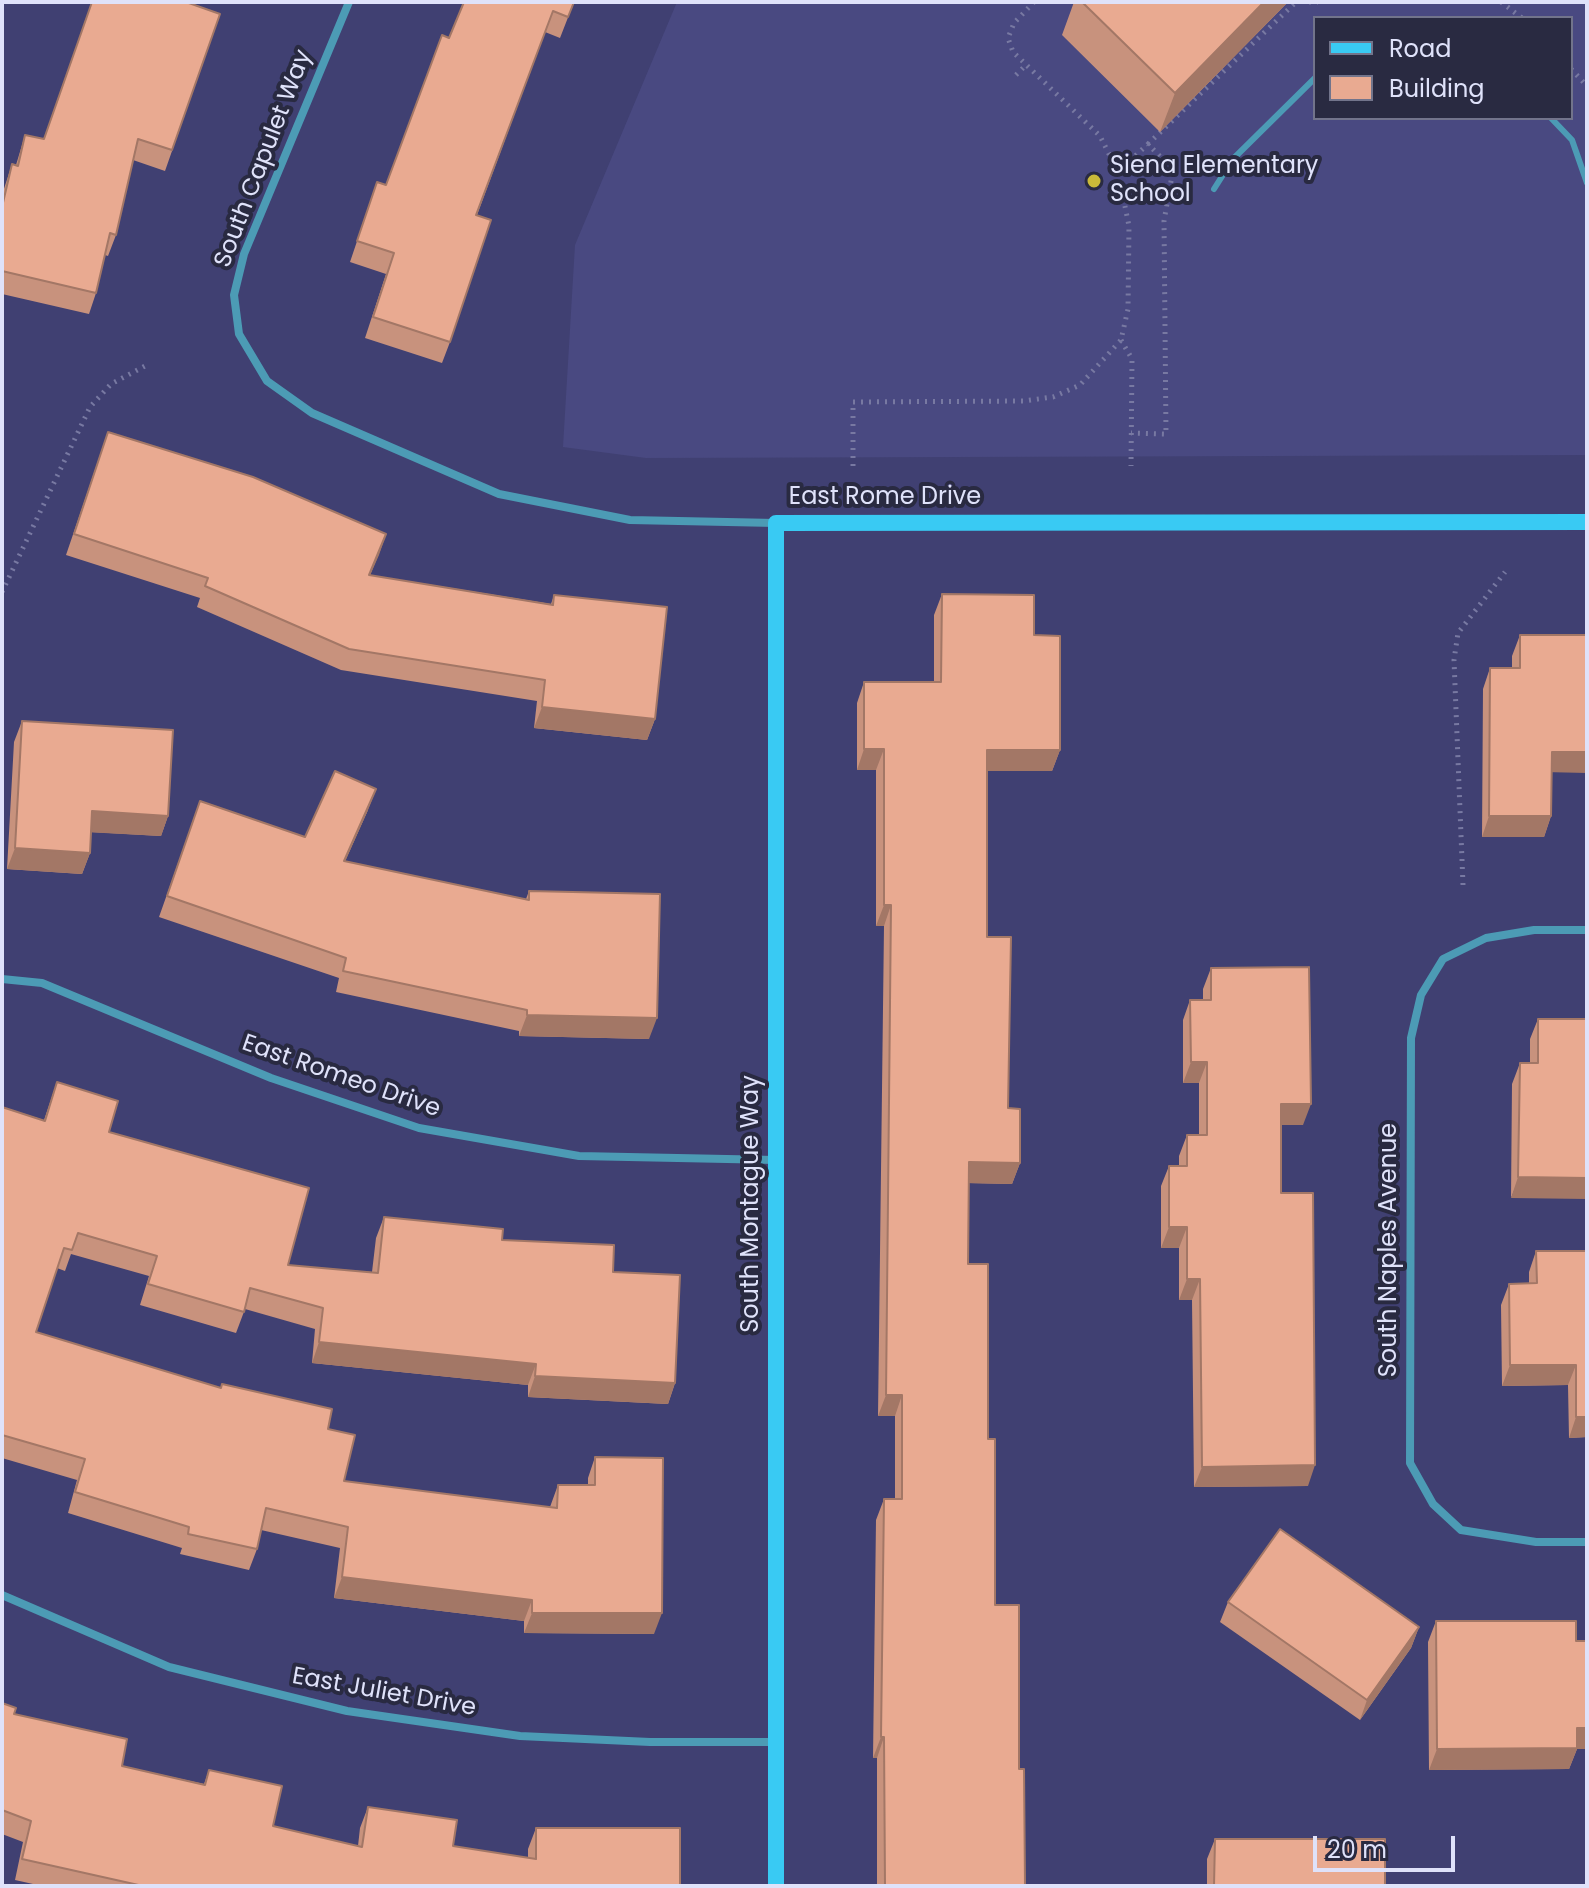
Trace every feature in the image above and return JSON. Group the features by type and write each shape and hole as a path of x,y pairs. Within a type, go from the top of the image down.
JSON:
{"street":[{"name":"South Capulet Way","path":"239,334 234,295 244,254 349,2"},
{"name":"East Rome Drive","path":"239,334 267,381 312,413 499,494 630,520 776,523 1587,522"},
{"name":"South Montague Way","path":"776,523 776,1886"},
{"name":"South Naples Avenue","path":"1587,930 1534,930 1486,938 1443,959 1421,995 1411,1038 1410,1463 1433,1504 1461,1530 1536,1542 1587,1542"},
{"name":"East Romeo Drive","path":"2,979 42,983 271,1078 419,1128 579,1156 776,1160"},
{"name":"East Juliet Drive","path":"2,1595 169,1667 347,1711 520,1736 650,1742 776,1742"}],"lane":[{"path":"1214,189 1233,159 1313,80"},
{"path":"1553,120 1572,140 1587,183"}],"path":[{"path":"853,466 853,402 1023,401 1053,397 1080,385 1121,340 1128,309 1129,226 1118,172 1100,136 1013,52 1008,38 1014,23 1034,2"},
{"path":"1118,172 1296,2"},
{"path":"1309,2 1318,2"},
{"path":"1501,2 1519,16"},
{"path":"1016,75 1026,65"},
{"path":"1573,71 1587,86"},
{"path":"1131,433 1166,434 1164,221 1173,170 1148,144"},
{"path":"1121,340 1132,359 1131,466"},
{"path":"2,592 90,407 111,384 145,366"},
{"path":"1463,885 1454,660 1458,633 1505,572"}],"shaded area":[{"name":"Siena Elementary School","path":"677,2 1587,2 1587,455 646,458 563,447 575,245"}],"building":[{"path":"92,2 186,2 220,14 172,150 138,139 116,235 110,233 96,293 2,271 2,207 12,164 18,166 25,135 44,139"},
{"path":"464,2 574,2 568,17 553,11 476,215 491,220 450,342 373,317 394,253 357,241 377,182 386,185 442,35 449,38"},
{"path":"1082,2 1264,2 1175,93"},
{"path":"108,432 253,477 386,534 369,575 553,605 554,595 667,607 655,719 542,707 545,680 349,649 205,586 208,578 74,534"},
{"path":"942,594 1034,595 1034,635 1060,636 1060,750 987,750 987,937 1011,937 1008,1108 1020,1109 1020,1163 969,1162 968,1264 988,1264 988,1439 995,1439 995,1605 1019,1605 1019,1769 1024,1769 1025,1886 885,1886 884,1737 881,1737 884,1499 902,1499 902,1395 886,1395 891,905 884,905 884,749 864,749 864,682 941,682"},
{"path":"1520,635 1587,635 1587,752 1552,752 1551,816 1489,816 1490,668 1520,668"},
{"path":"22,721 173,730 168,816 92,811 90,853 15,848"},
{"path":"335,771 376,789 344,861 529,900 529,891 660,894 657,1018 527,1015 527,1010 343,971 346,958 167,896 200,801 305,837"},
{"path":"1309,967 1311,1104 1281,1104 1281,1193 1313,1193 1315,1465 1202,1467 1200,1279 1187,1279 1187,1227 1169,1227 1169,1166 1187,1166 1187,1135 1207,1135 1207,1062 1191,1062 1190,1000 1211,1000 1211,968"},
{"path":"1538,1019 1587,1019 1587,1178 1518,1177 1520,1063 1538,1063"},
{"path":"57,1082 118,1101 109,1132 309,1188 288,1265 378,1273 384,1217 503,1229 502,1240 614,1245 613,1272 680,1275 675,1383 535,1376 536,1364 319,1342 323,1308 250,1288 244,1312 148,1284 157,1256 78,1233 72,1250 64,1248 36,1332 221,1388 222,1384 332,1409 328,1429 355,1435 344,1481 557,1508 558,1485 595,1485 595,1457 663,1458 662,1613 532,1613 532,1600 342,1577 348,1527 266,1508 257,1549 188,1534 189,1527 75,1492 85,1459 2,1435 2,1107 45,1121"},
{"path":"1536,1251 1587,1251 1587,1417 1576,1417 1576,1365 1510,1365 1509,1284 1537,1283"},
{"path":"1280,1529 1419,1627 1367,1700 1228,1602"},
{"path":"1436,1621 1576,1621 1576,1641 1587,1641 1587,1728 1577,1728 1577,1748 1437,1749"},
{"path":"2,1703 16,1708 14,1714 127,1739 122,1766 205,1785 209,1770 282,1786 273,1826 362,1847 368,1807 457,1820 453,1846 536,1859 536,1828 680,1828 680,1886 143,1886 22,1859 31,1821 2,1810"},
{"path":"1215,1839 1385,1839 1385,1886 1214,1886"}],"place":[{"name":"Siena Elementary School","path":"1094,181"}]}
